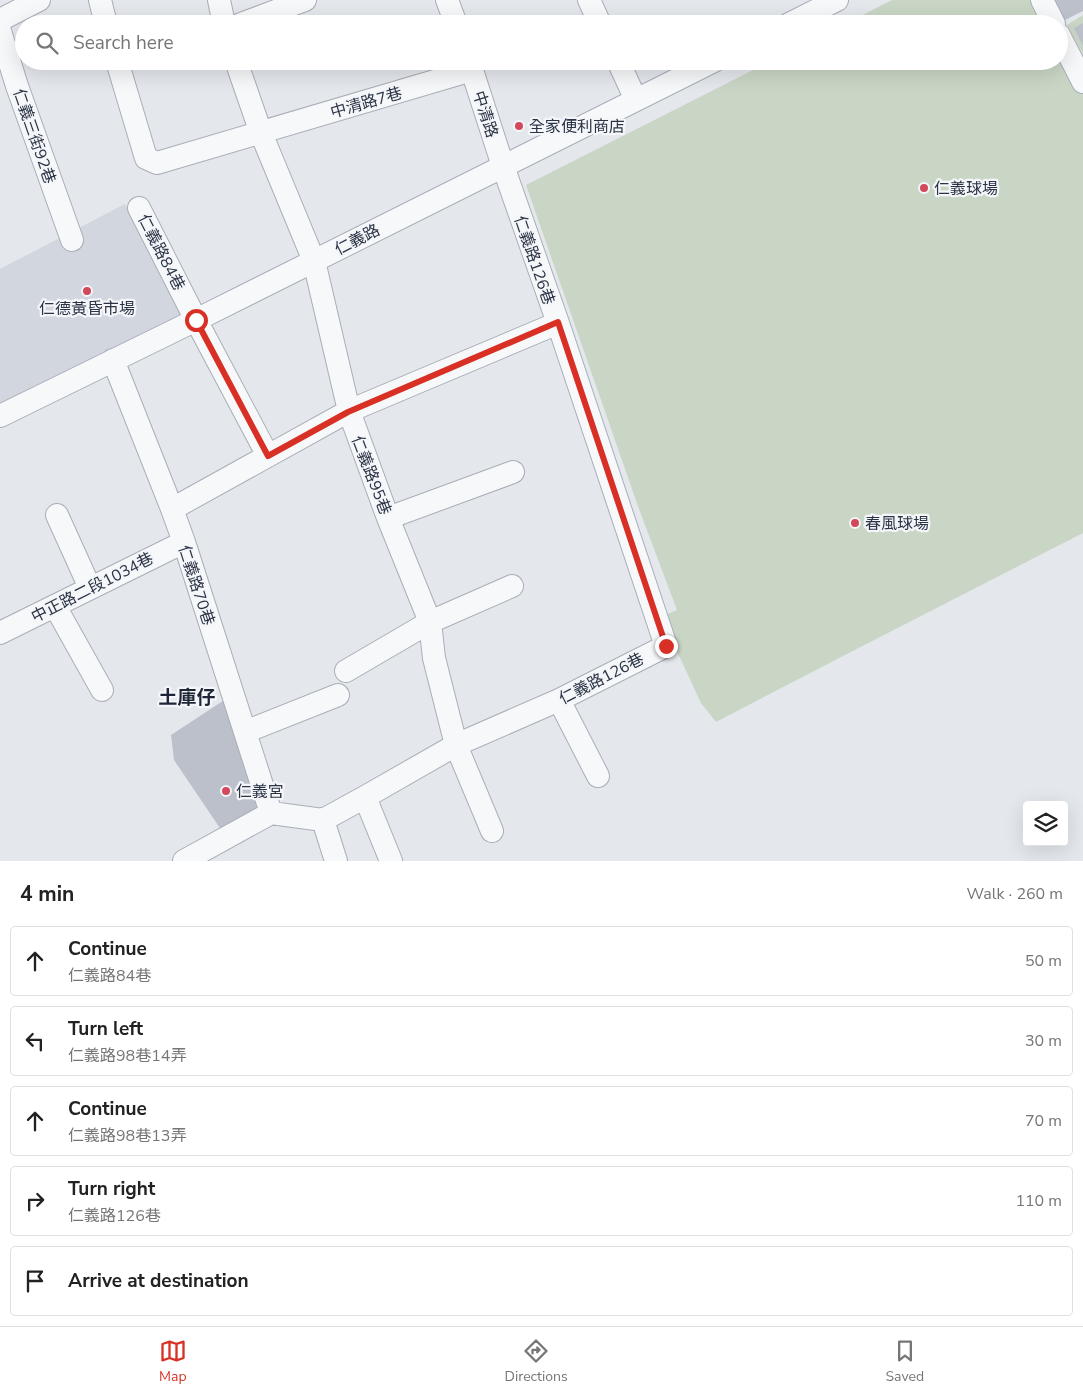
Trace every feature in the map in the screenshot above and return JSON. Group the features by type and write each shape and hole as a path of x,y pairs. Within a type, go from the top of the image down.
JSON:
{"street":[{"path":"0,20 39,0"},
{"path":"100,0 104,15"},
{"path":"219,0 222,15"},
{"path":"265,15 306,0"},
{"path":"448,0 453,15"},
{"path":"589,0 596,15"},
{"path":"807,15 837,0"},
{"path":"1042,0 1050,15"},
{"name":"仁義三街92巷","path":"0,31 8,89 72,240"},
{"path":"1068,53 1083,82"},
{"name":"中清路7巷","path":"120,70 146,158 157,163 261,133 458,70"},
{"name":"仁義路95巷","path":"239,70 261,133 314,261 348,412 430,622 434,658 456,745 492,831"},
{"name":"中清路","path":"471,70 503,166"},
{"path":"622,70 636,100"},
{"name":"仁義路","path":"0,416 696,70"},
{"name":"仁義路126巷","path":"323,820 456,745 559,700 666,646 558,322 503,166"},
{"name":"仁義路84巷","path":"139,208 268,456"},
{"path":"172,509 348,412 558,322"},
{"name":"仁義路70巷","path":"113,360 184,542 271,813"},
{"path":"388,518 513,472"},
{"path":"57,515 90,588"},
{"name":"中正路二段1034巷","path":"0,633 184,542"},
{"path":"346,671 430,622 512,586"},
{"path":"55,606 102,690"},
{"path":"245,732 338,695"},
{"path":"559,700 598,776"},
{"path":"365,797 391,861"},
{"path":"187,860 271,813 323,820 336,861"}],"shaded area":[{"name":"仁德黃昏市場","path":"125,204 188,314 0,406 0,269"}],"green space":[{"path":"892,0 1050,0 1058,15 863,15"},
{"path":"1083,15 1083,54 1068,27 1068,24"},
{"path":"1068,35 1083,64 1083,533 716,722 701,703 661,617 677,610 639,509 526,185 753,70 1068,70"}],"building":[{"path":"1047,0 1083,0 1083,11 1068,18 1068,15 1055,15"},
{"path":"1083,23 1083,46 1074,28"},
{"name":"仁義宮","path":"229,697 268,822 228,840 174,760 171,735"}],"place":[{"name":"全家便利商店","path":"519,126"},
{"name":"仁義球場","path":"924,188"},
{"name":"仁德黃昏市場","path":"87,291"},
{"name":"春風球場","path":"855,523"},
{"name":"仁義宮","path":"226,791"}],"district":[{"name":"土庫仔","path":"187,697"}],"route":[{"path":"196,320 268,456 348,412 558,322 666,646"}]}
